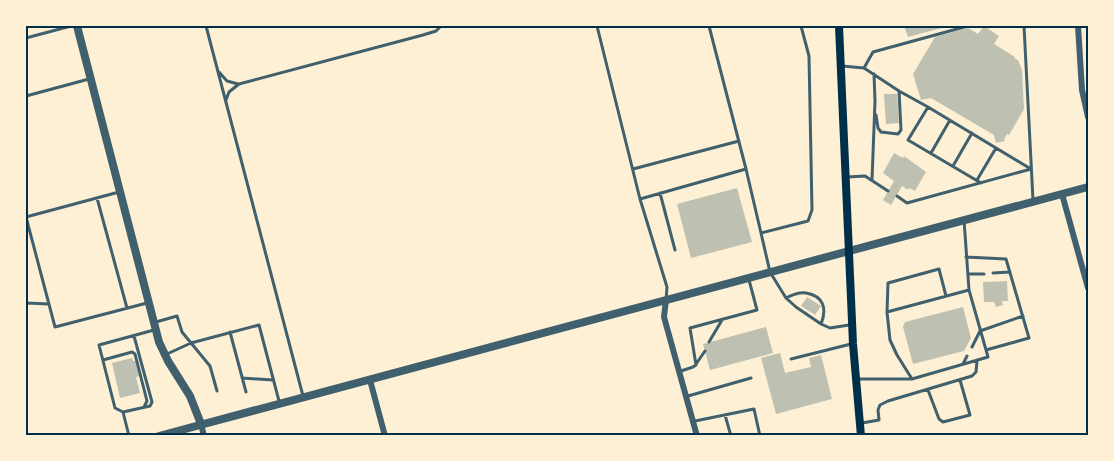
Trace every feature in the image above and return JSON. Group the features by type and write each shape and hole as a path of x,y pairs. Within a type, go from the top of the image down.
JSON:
{"main road":[{"path":"839,26 848,252 861,435"}],"street":[{"path":"77,26 159,342 190,396 204,435"},
{"path":"1078,26 1082,90 1089,117"},
{"path":"159,435 1089,187"},
{"path":"1062,194 1089,288"},
{"path":"666,300 664,317 697,435"},
{"path":"370,380 385,435"}],"lane":[{"path":"26,38 70,26"},
{"path":"206,26 304,397"},
{"path":"226,102 229,92 239,84 423,35 441,26"},
{"path":"597,26 640,199 667,287 666,300"},
{"path":"709,26 770,272 786,298 820,324 830,328 852,324"},
{"path":"761,233 808,220 812,210 809,56 801,26"},
{"path":"864,68 873,52 968,26"},
{"path":"1024,26 1033,201"},
{"path":"841,66 864,68 1031,169"},
{"path":"217,68 227,81 239,84"},
{"path":"874,74 878,128 881,132 898,134 901,130 899,91"},
{"path":"26,96 91,79"},
{"path":"872,180 875,101"},
{"path":"928,107 908,140 979,181"},
{"path":"931,153 950,120"},
{"path":"953,166 972,133"},
{"path":"633,169 739,141"},
{"path":"979,181 996,148"},
{"path":"640,199 746,169"},
{"path":"897,196 907,203 979,181 1031,169"},
{"path":"845,177 865,176 888,191"},
{"path":"120,192 26,217 55,327 149,302"},
{"path":"660,193 675,250"},
{"path":"98,198 127,308"},
{"path":"856,379 912,379 988,357 969,290 964,220"},
{"path":"966,256 1006,259 1029,338 986,350"},
{"path":"912,379 890,340 887,312 888,282 939,269 946,296"},
{"path":"993,273 1010,272"},
{"path":"968,274 984,274"},
{"path":"696,365 690,328 757,310 749,278"},
{"path":"887,312 969,290"},
{"path":"786,298 806,293 816,297 825,309 820,324"},
{"path":"26,303 49,304"},
{"path":"134,336 152,402 150,406 123,412 115,408 99,345 134,336 177,316 182,332 210,366 217,391"},
{"path":"972,347 981,330 1023,316"},
{"path":"709,342 722,320"},
{"path":"165,355 191,343 259,325 280,404"},
{"path":"230,332 246,392"},
{"path":"791,359 853,344"},
{"path":"679,372 693,368 705,351"},
{"path":"103,360 132,352 135,354 147,400 144,407"},
{"path":"963,364 967,356"},
{"path":"860,424 879,420 880,405 888,401 972,376 976,372 977,360"},
{"path":"242,378 274,380"},
{"path":"686,396 751,378"},
{"path":"927,389 939,419 943,422 970,415 960,380"},
{"path":"693,422 754,410 760,435"},
{"path":"123,412 129,435"},
{"path":"725,415 730,435"}],"building":[{"path":"904,26 949,26 908,37"},
{"path":"984,26 999,36 994,44 1015,57 1022,70 1024,109 1009,135 1007,134 1004,139 1005,141 996,143 994,135 931,98 921,100 913,74 935,37 968,28 978,34"},
{"path":"884,94 897,94 899,123 886,124"},
{"path":"894,153 903,158 904,156 926,172 915,191 902,186 891,205 883,200 894,181 883,173"},
{"path":"737,188 752,242 691,258 677,204"},
{"path":"1007,281 1008,301 1002,301 1003,305 996,307 994,302 984,302 983,282"},
{"path":"807,297 821,306 815,315 801,306"},
{"path":"963,307 971,338 964,351 913,364 903,327 905,322"},
{"path":"766,327 773,353 710,370 703,344"},
{"path":"780,353 785,373 811,367 809,358 821,355 832,399 776,414 761,358"},
{"path":"132,358 136,361 140,376 136,377 140,393 120,398 112,363"}]}
